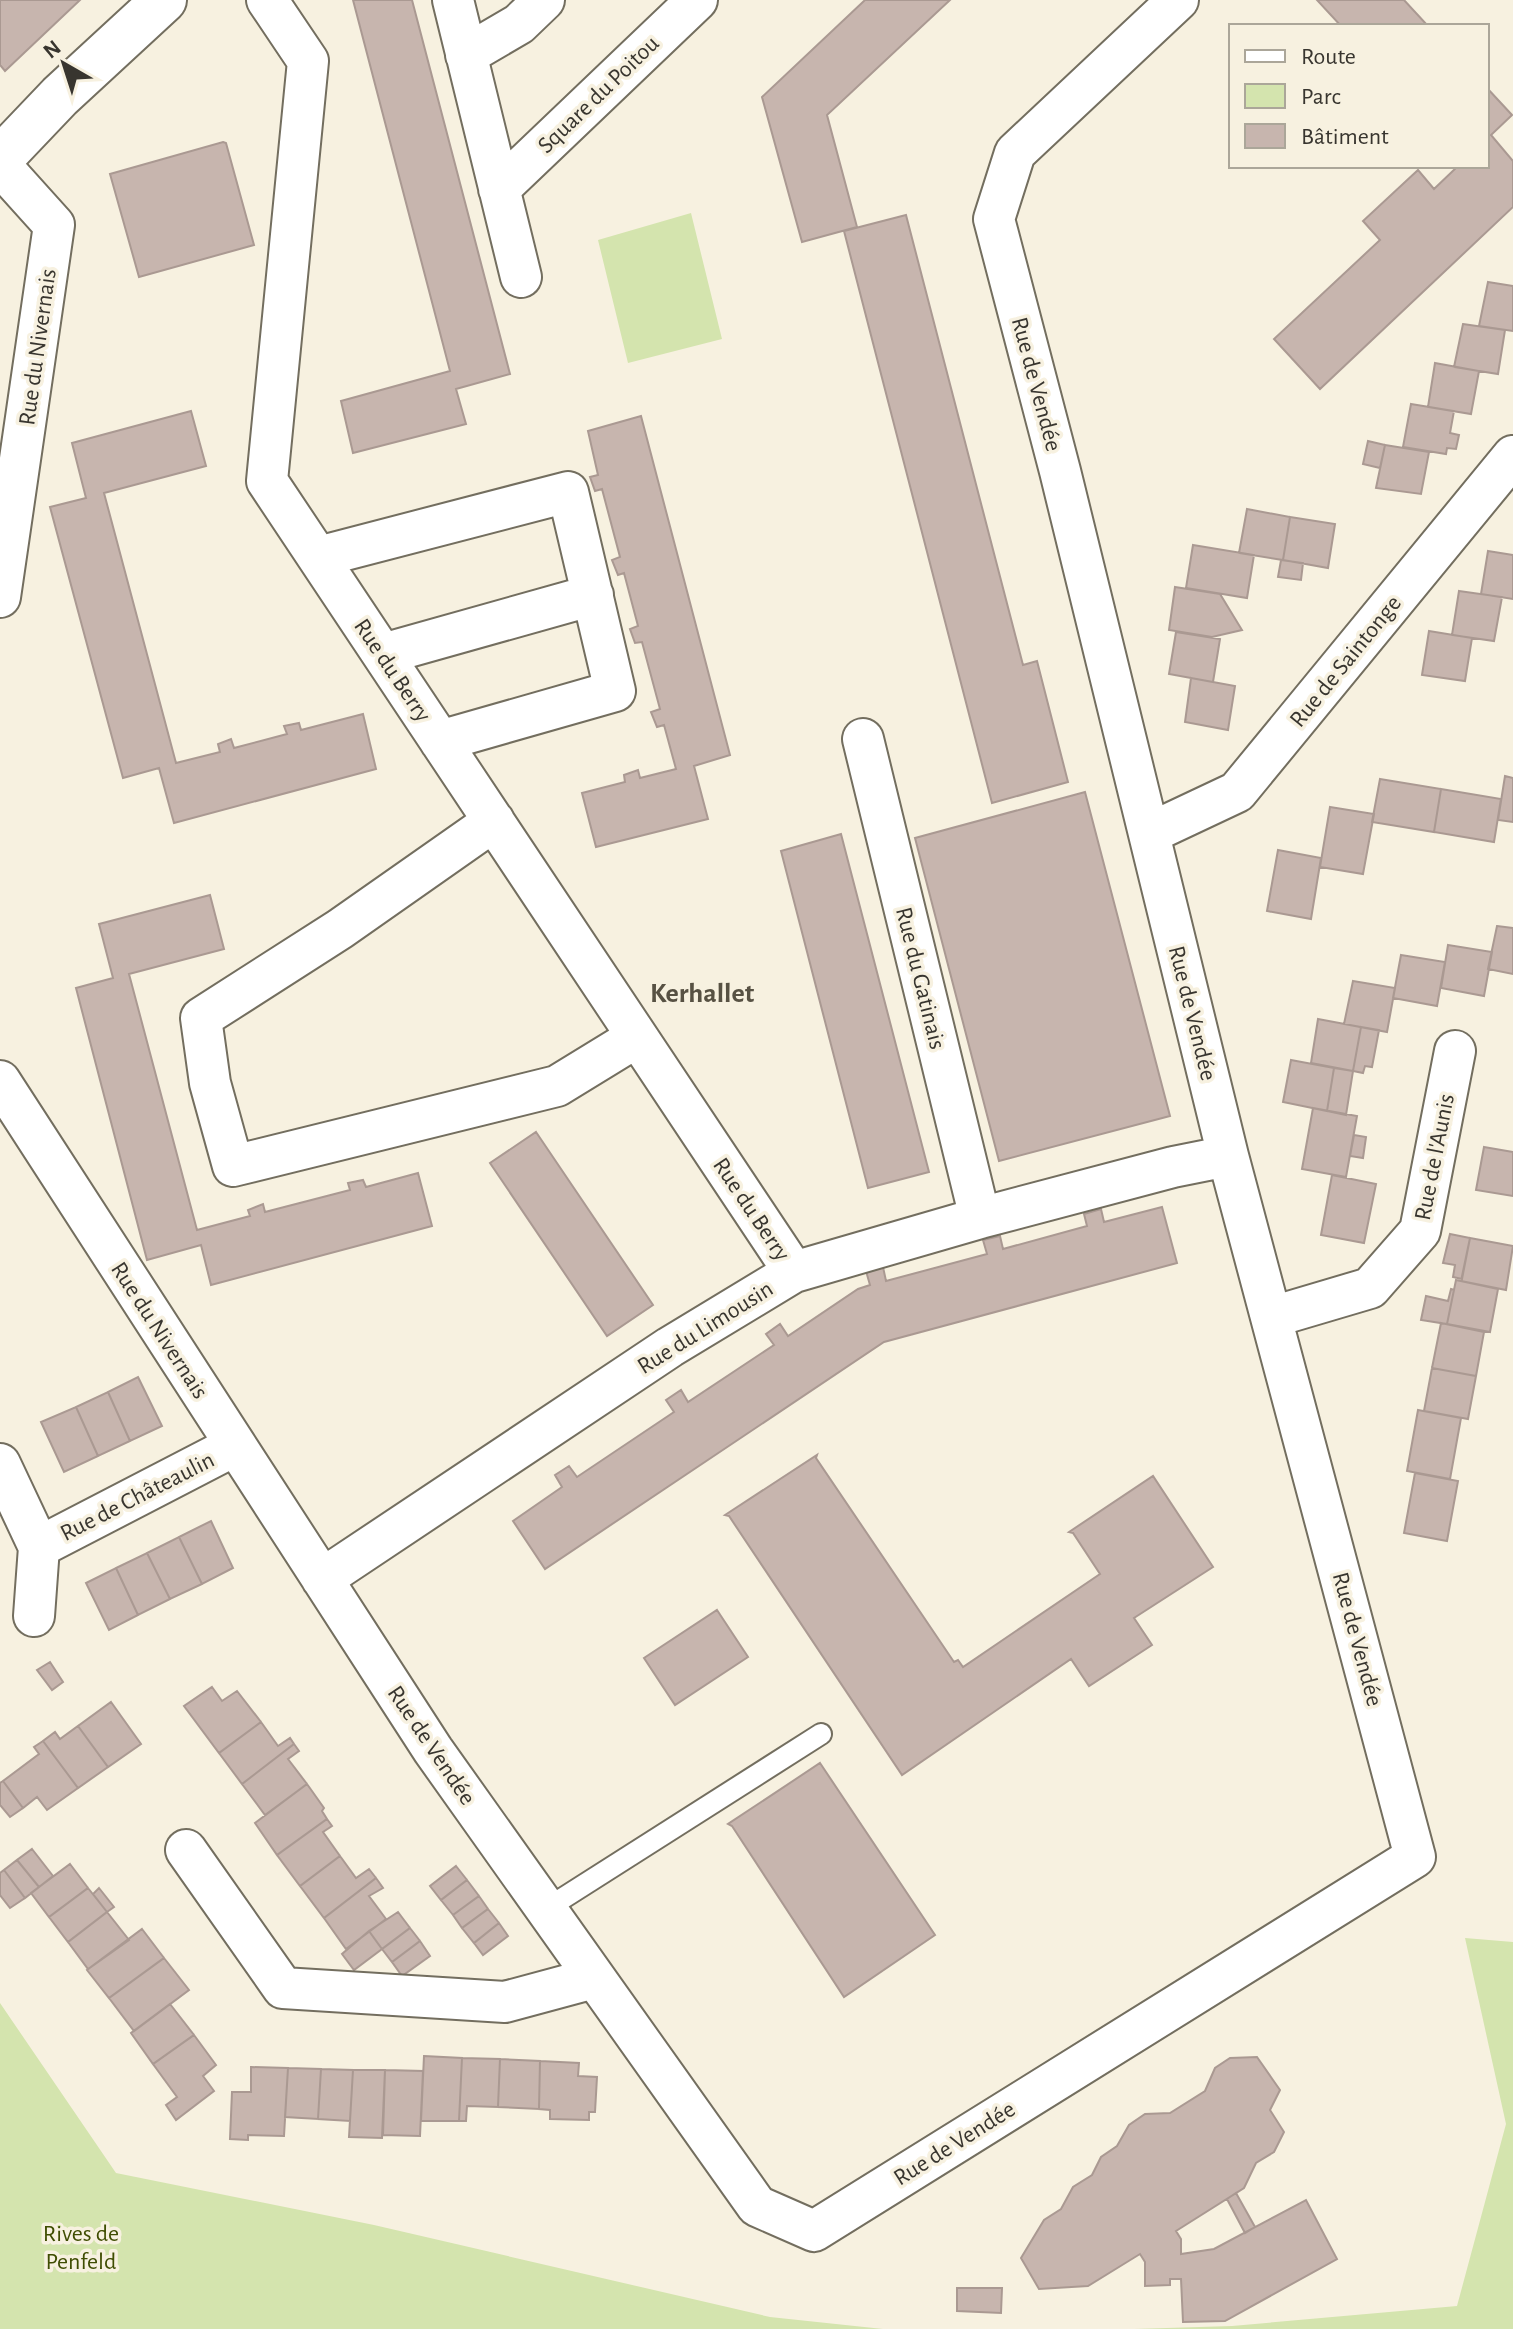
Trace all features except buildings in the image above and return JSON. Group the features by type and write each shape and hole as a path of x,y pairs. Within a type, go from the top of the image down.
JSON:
{"street":[{"path":"0,162 60,96 164,0"},
{"name":"Rue du Berry","path":"267,0 308,61 267,481 794,1272"},
{"path":"453,0 521,277"},
{"path":"466,55 519,24 544,0"},
{"name":"Square du Poitou","path":"499,189 697,0"},
{"name":"Rue de Vendée","path":"322,1579 433,1750 757,2206 814,2231 1415,1857 1228,1156 1060,471 994,219 1015,153 1178,0"},
{"name":"Rue du Nivernais","path":"0,162 54,225 0,597"},
{"name":"Rue de Saintonge","path":"1150,833 1237,792 1513,456"},
{"path":"318,557 568,492 615,691 440,741"},
{"path":"383,654 593,595"},
{"name":"Rue du Gatinais","path":"863,739 980,1218"},
{"path":"494,821 340,929 201,1018 210,1083 233,1166 557,1086 637,1037"},
{"name":"Rue de l'Aunis","path":"1272,1317 1370,1288 1420,1231 1455,1051"},
{"name":"Rue du Nivernais","path":"0,1081 322,1579"},
{"name":"Rue du Limousin","path":"322,1579 670,1347 794,1272 980,1218 1173,1167 1228,1156"},
{"name":"Rue de Châteaulin","path":"39,1547 234,1446"},
{"name":"Rue de Châteaulin","path":"0,1464 39,1547 34,1616"},
{"path":"186,1850 283,1988 505,2002 594,1978"}],"lane":[{"path":"546,1909 821,1734"}],"green space":[{"path":"691,213 722,339 628,363 598,240"},
{"path":"1465,1938 1513,1942 1513,2329 1134,2329 1232,2326 1457,2306 1506,2124"},
{"name":"Rives de Penfeld","path":"0,2003 116,2173 374,2225 770,2317 883,2329 0,2329"}],"district":[{"name":"Kerhallet","path":"702,992"}]}
